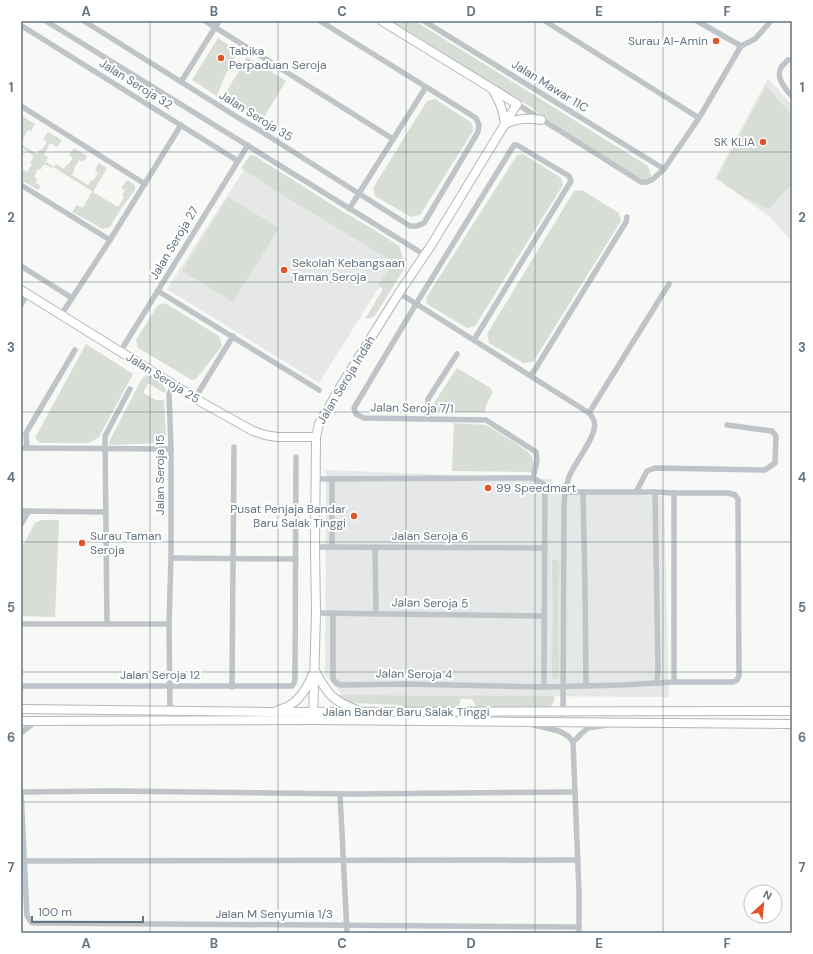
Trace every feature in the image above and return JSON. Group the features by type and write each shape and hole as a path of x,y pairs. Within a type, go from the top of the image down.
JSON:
{"main road":[{"path":"382,21 517,104"},
{"path":"493,90 501,104 505,124 518,119 530,118 541,120"},
{"name":"Jalan Seroja Indah","path":"314,716 316,613 315,479 316,437 319,424 399,293 425,255 517,104"},
{"name":"Jalan Seroja 25","path":"24,292 195,398 252,431 265,435 316,437"},
{"path":"314,670 327,692 333,698 363,712"},
{"path":"267,712 287,707 296,701 310,683 314,670"},
{"name":"Jalan Bandar Baru Salak Tinggi","path":"21,709 267,712 314,716 363,712 792,711"},
{"name":"Jalan Bandar Baru Salak Tinggi","path":"21,721 314,716 518,722 792,724"}],"street":[{"path":"46,21 425,255"},
{"name":"Jalan Seroja 35","path":"84,21 410,226 417,226 424,223 478,132 479,125 476,118 426,87"},
{"path":"205,21 393,139"},
{"path":"181,82 219,21"},
{"path":"320,21 426,87 349,208"},
{"name":"Jalan Mawar 11C","path":"424,21 664,169"},
{"path":"545,21 699,118"},
{"path":"697,21 741,46"},
{"path":"517,104 641,182 647,182 653,179 664,169 699,118 741,46 755,39 771,21"},
{"name":"Jalan Seroja 32","path":"22,26 238,161"},
{"path":"792,60 788,60 780,68 779,74 781,81 792,96"},
{"path":"21,106 145,184"},
{"path":"61,315 110,240 181,125"},
{"path":"416,304 514,145 519,146 569,176 571,181 474,340"},
{"name":"Jalan Seroja 27","path":"120,352 248,146"},
{"path":"21,185 110,240"},
{"path":"531,376 626,222 626,217"},
{"path":"21,266 72,298"},
{"path":"589,413 669,284"},
{"path":"158,291 319,390"},
{"path":"21,305 24,292"},
{"path":"399,293 589,413 594,421 595,428 592,436 570,475 565,492 563,722"},
{"name":"Jalan Seroja 7/1","path":"416,304 354,408 356,414 364,418 486,420 536,452 537,461 533,478"},
{"path":"195,398 233,336"},
{"path":"75,350 26,433 24,448 172,449"},
{"path":"428,419 428,399 457,354"},
{"name":"Jalan Seroja 15","path":"170,711 169,624 172,449 169,394 174,385"},
{"path":"107,624 105,436 130,389"},
{"path":"636,492 647,472 655,468 765,470 775,463 776,436 772,431 727,425"},
{"path":"232,687 234,447"},
{"path":"171,558 296,559 296,457"},
{"path":"315,479 533,478 545,485 565,492 674,493 674,682"},
{"path":"332,479 332,547"},
{"path":"544,687 545,485"},
{"path":"583,492 586,686"},
{"path":"655,492 657,683"},
{"name":"Jalan Seroja 4","path":"333,613 334,679 341,685 406,684 544,687 674,682 733,682 737,680 739,676 738,499 735,495 728,493 674,493"},
{"path":"21,512 106,512"},
{"path":"21,524 28,512"},
{"name":"Jalan Seroja 6","path":"315,547 545,548"},
{"path":"375,547 376,614"},
{"name":"Jalan Seroja 12","path":"21,686 292,686 296,679 296,559"},
{"name":"Jalan Seroja 5","path":"316,613 544,616"},
{"path":"21,624 169,624"},
{"path":"21,733 36,721"},
{"path":"518,722 559,731 568,736 573,742 578,860 579,930"},
{"path":"573,742 588,728 628,722"},
{"path":"575,792 340,794 113,791 22,792 25,861 578,860"},
{"path":"340,794 347,933"},
{"name":"Jalan M Senyumia 1/3","path":"25,861 27,916 32,923 346,925 579,930"}],"shaded area":[{"path":"391,21 415,21 648,166 651,175 649,179 645,180 639,178 541,116 534,109"},
{"path":"218,38 238,51 224,78 217,96 192,80"},
{"path":"247,57 286,81 261,122 222,99"},
{"name":"SK KLIA","path":"768,78 792,105 792,242 770,217 715,178"},
{"name":"SK KLIA","path":"766,86 792,115 792,183 769,209 742,196 717,178"},
{"path":"435,99 472,123 473,131 420,215 411,217 375,196 373,188 427,101"},
{"path":"22,116 35,124 31,131 28,130 21,144 21,117"},
{"path":"48,132 62,140 57,147 50,143 44,155 48,157 46,162 54,167 56,164 64,169 73,158 69,155 74,148 87,156 82,162 79,160 72,175 88,185 92,180 93,181 98,173 95,170 99,163 107,168 93,192 118,207 124,197 122,196 125,190 121,188 127,180 135,185 135,190 120,210 110,227 103,229 72,212 77,205 83,208 92,191 53,167 52,168 44,164 40,170 38,169 34,177 37,179 36,183 41,186 38,190 21,180 21,173 23,170 27,172 32,164 30,163 34,156 21,147 21,144 37,154 40,149 42,150 47,142 43,140"},
{"path":"523,154 561,178 563,185 475,326 467,328 427,304 426,298 517,155"},
{"path":"250,155 255,156 399,246 406,266 374,317 365,319 383,289 378,286 393,262 241,168"},
{"name":"Sekolah Kebangsaan Taman Seroja","path":"252,157 402,251 319,383 167,289"},
{"path":"582,190 619,213 621,221 533,362 523,363 489,343 487,334 574,191"},
{"path":"228,197 279,228 233,302 182,271"},
{"path":"165,303 219,336 222,346 196,379 192,380 138,348 136,340 158,305"},
{"path":"86,344 133,374 99,437 89,443 40,443 35,438"},
{"path":"457,368 492,389 491,391 493,392 486,405 485,412 437,412 435,410 434,403"},
{"path":"148,374 162,384 166,390 164,393 148,383 143,393 156,400 164,400 165,441 163,443 110,445 110,440 139,384"},
{"path":"454,423 486,425 514,442 527,451 532,457 534,463 532,472 452,471"},
{"path":"326,470 551,479 556,492 664,496 669,697 342,695 325,674"},
{"path":"41,520 59,520 55,617 21,616 21,549 35,523"},
{"path":"553,559 560,562 558,592 559,675 557,679 552,677"},
{"path":"334,695 554,696 555,699 550,707 477,708 472,699 461,699 458,708 405,708 400,705 352,703"}],"place":[{"name":"Surau Al-Amin","path":"716,41"},
{"name":"Tabika Perpaduan Seroja","path":"221,58"},
{"name":"SK KLIA","path":"763,142"},
{"name":"Sekolah Kebangsaan Taman Seroja","path":"284,270"},
{"name":"99 Speedmart","path":"488,488"},
{"name":"Pusat Penjaja Bandar Baru Salak Tinggi","path":"354,516"},
{"name":"Surau Taman Seroja","path":"82,543"}]}
